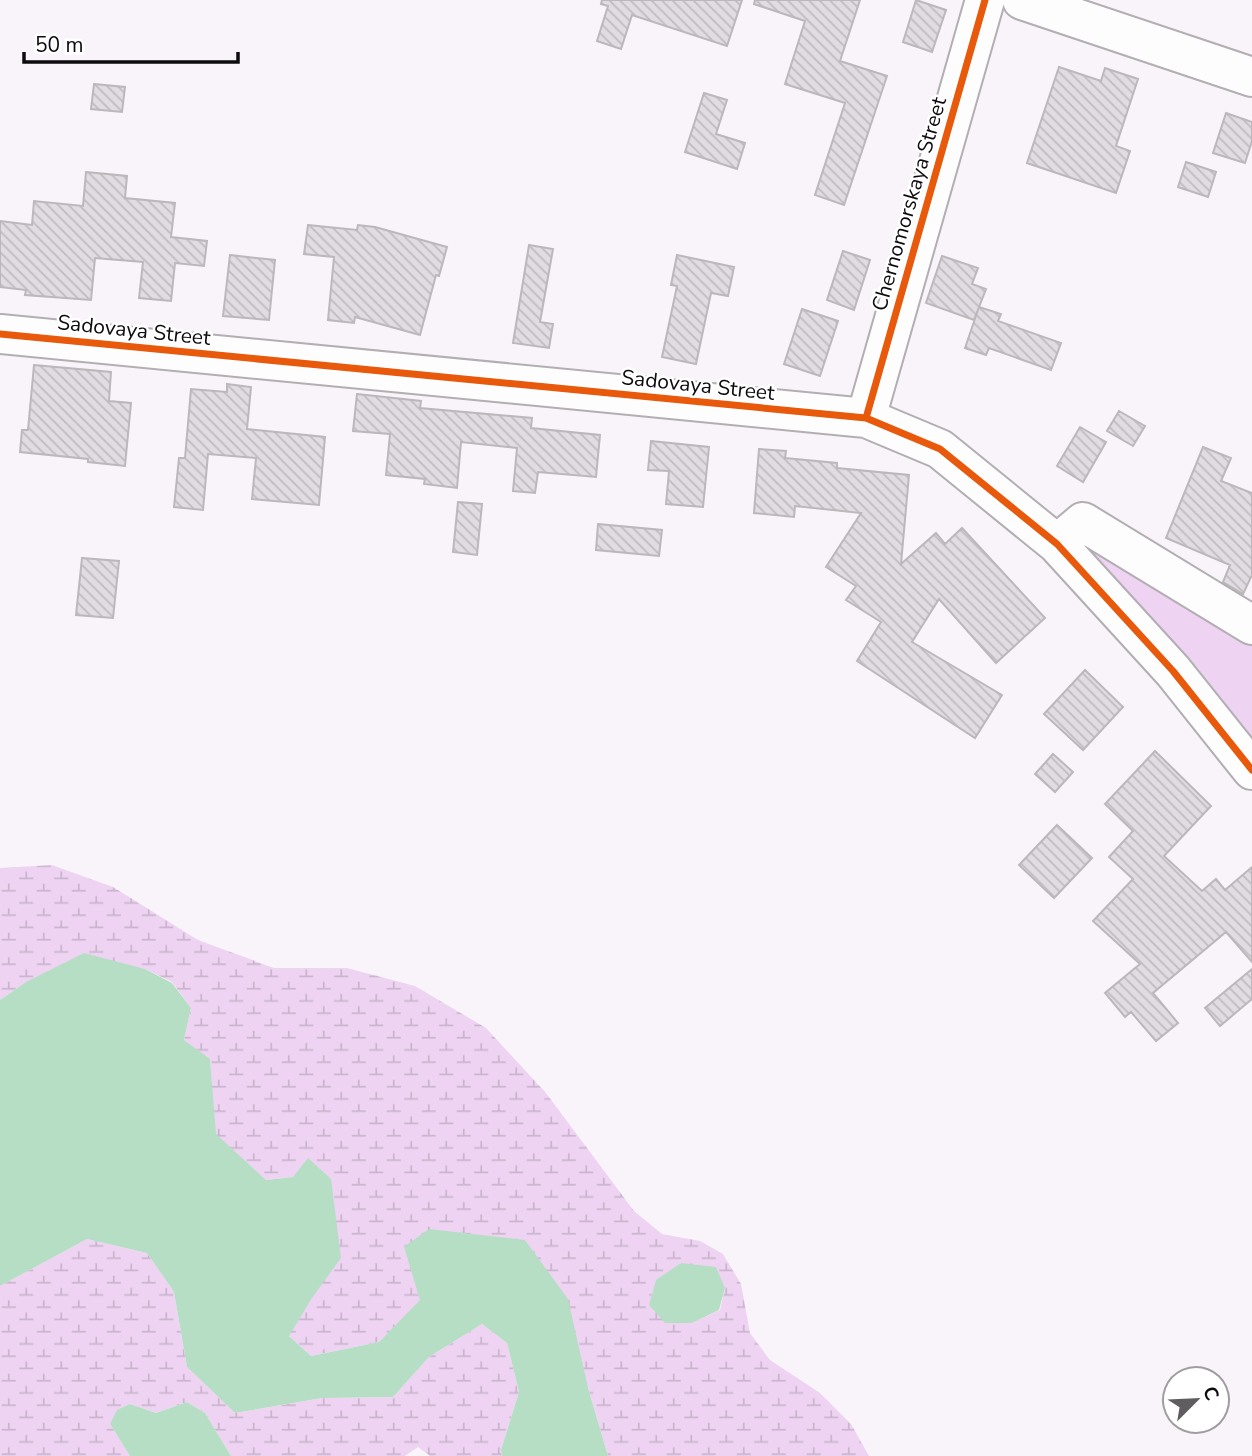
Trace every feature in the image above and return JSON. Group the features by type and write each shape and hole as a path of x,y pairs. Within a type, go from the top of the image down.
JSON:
{"street":[{"name":"Chernomorskaya Street","path":"866,418 985,0"},
{"path":"1022,0 1252,77"},
{"name":"Sadovaya Street","path":"0,334 866,418 940,449 1057,544 1173,671 1252,770"},
{"path":"1057,544 1083,522 1252,625"}],"green space":[{"path":"1087,532 1252,634 1252,752 1073,544"},
{"path":"52,865 113,887 198,940 274,968 347,968 415,986 486,1028 546,1093 634,1211 662,1234 700,1241 723,1254 741,1284 750,1333 770,1360 820,1393 851,1424 869,1456 608,1456 588,1388 404,1247 421,1300 379,1342 311,1356 288,1335 312,1298 293,1177 266,1180 215,1134 210,1060 184,1040 191,1008 172,982 145,969 26,982 0,1000 0,868","holes":["681,1263 725,1288 720,1310 692,1323 649,1305 656,1281"]},
{"path":"87,1239 147,1253 174,1292 187,1367 235,1413 322,1398 393,1397 429,1357 482,1324 507,1343 519,1392 501,1450 502,1456 430,1456 418,1447 405,1456 231,1456 205,1413 187,1402 156,1413 130,1404 110,1424 130,1456 0,1456 0,1286"}],"shaded area":[{"path":"84,953 145,969 172,983 191,1008 184,1040 210,1059 216,1134 266,1180 293,1177 308,1158 331,1179 341,1258 289,1336 311,1356 379,1342 420,1300 404,1247 429,1229 525,1240 568,1299 588,1388 608,1456 502,1456 501,1450 519,1392 507,1343 482,1324 429,1357 393,1397 322,1398 235,1413 187,1367 174,1292 147,1253 87,1239 0,1286 0,1000 26,982"},
{"path":"681,1263 716,1267 725,1288 719,1310 692,1323 665,1323 649,1305 656,1280"},
{"path":"187,1402 205,1413 231,1456 130,1456 110,1424 117,1410 130,1404 156,1413"}],"building":[{"path":"602,0 742,0 727,46 632,15 621,49 597,41 608,6 601,4"},
{"path":"755,0 860,0 840,61 887,76 844,205 815,195 845,103 785,84 805,21 754,4"},
{"path":"916,0 946,10 932,52 903,42"},
{"path":"1059,67 1101,81 1105,68 1138,79 1116,146 1130,151 1116,193 1027,163"},
{"path":"94,84 125,87 122,112 91,109"},
{"path":"704,93 727,100 716,134 745,143 737,169 685,152"},
{"path":"1226,113 1252,122 1252,141 1245,163 1213,153"},
{"path":"1186,162 1216,172 1208,197 1178,187"},
{"path":"86,172 127,176 125,198 175,203 171,237 207,241 204,266 175,263 171,301 139,298 143,262 95,258 91,300 25,295 26,290 0,287 0,221 32,225 34,201 83,206"},
{"path":"308,225 357,230 358,225 375,227 447,247 439,276 436,275 420,335 355,317 354,323 328,320 334,257 304,254"},
{"path":"529,245 553,249 540,322 553,324 549,348 513,343"},
{"path":"843,251 870,260 854,310 827,300"},
{"path":"230,255 275,260 269,320 223,316"},
{"path":"677,255 734,267 728,296 711,293 696,364 662,357 677,286 671,285"},
{"path":"942,256 978,268 972,284 986,289 974,320 926,303"},
{"path":"979,307 1001,314 998,321 1061,343 1051,370 989,348 986,355 965,348"},
{"path":"802,309 838,321 820,376 784,364"},
{"path":"34,365 111,372 109,401 131,403 125,466 20,452 22,430 28,430"},
{"path":"227,384 251,387 247,429 325,437 319,505 252,499 256,458 208,454 203,510 174,507 179,458 185,458 191,389 227,392"},
{"path":"357,394 421,401 420,408 532,418 531,428 600,435 596,477 538,472 535,493 513,491 517,448 461,442 457,488 424,484 425,479 386,475 390,434 353,431"},
{"path":"1119,411 1145,426 1133,446 1107,431"},
{"path":"1080,427 1106,442 1083,482 1057,466"},
{"path":"651,441 709,447 703,507 666,504 669,471 648,470"},
{"path":"1203,447 1231,458 1221,481 1252,493 1252,575 1243,594 1223,582 1230,565 1166,538"},
{"path":"759,449 786,451 785,458 837,463 837,468 909,475 901,564 936,533 945,544 962,528 1045,618 996,663 939,599 912,642 1002,695 975,738 857,661 881,622 846,600 856,586 826,567 861,513 795,506 794,517 754,513"},
{"path":"458,502 482,504 477,555 453,552"},
{"path":"598,524 662,530 659,556 596,550"},
{"path":"82,558 119,561 113,618 76,615"},
{"path":"1085,670 1123,707 1083,750 1044,714"},
{"path":"1155,751 1211,806 1164,856 1202,891 1216,879 1225,890 1252,867 1252,962 1226,932 1153,993 1178,1023 1156,1041 1131,1012 1125,1017 1105,993 1140,964 1093,921 1133,879 1109,857 1133,831 1105,804"},
{"path":"1053,754 1073,772 1055,792 1035,774"},
{"path":"1057,825 1092,858 1054,898 1019,865"},
{"path":"1252,969 1252,999 1220,1026 1205,1008"}],"cycle path":[{"path":"866,418 985,0"},
{"path":"0,334 866,418 940,449 1057,544 1173,671 1252,770"}]}
